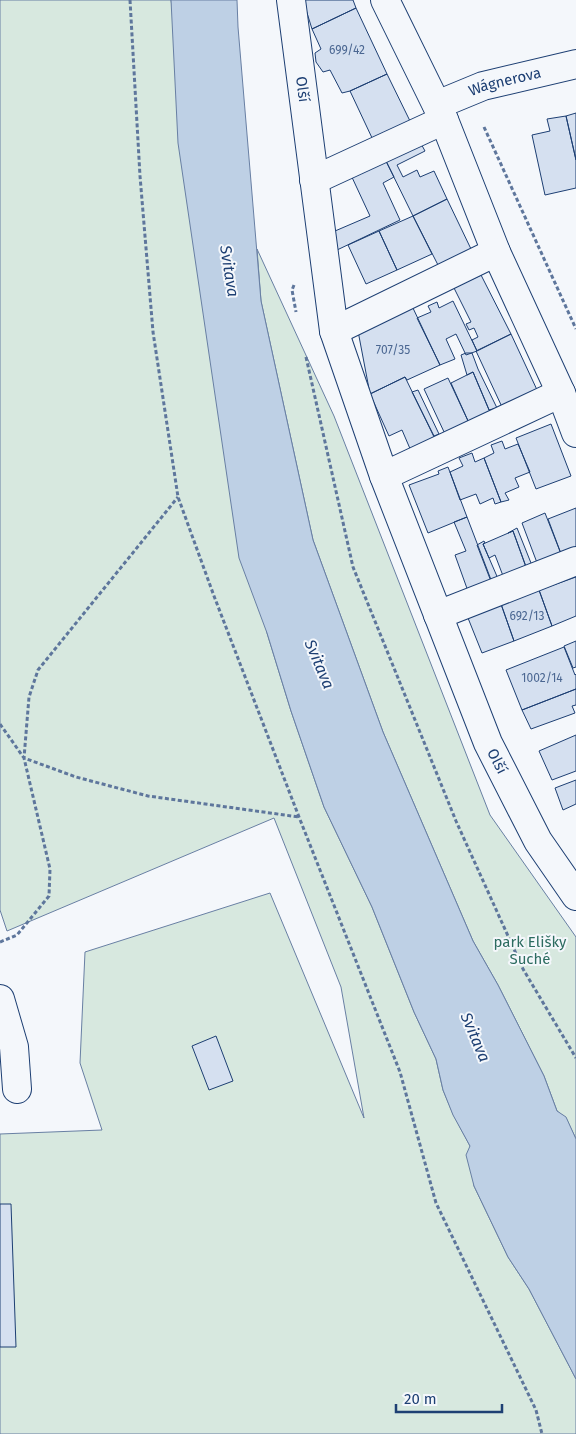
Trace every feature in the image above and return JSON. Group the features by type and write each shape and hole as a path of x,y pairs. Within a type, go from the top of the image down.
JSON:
{"street":[{"name":"Olší","path":"290,0 334,331 384,476 488,744 538,841 576,896"},
{"path":"384,0 440,113 496,252 561,393 576,433"},
{"name":"Wágnerova","path":"440,113 483,86 576,64"},
{"path":"314,180 440,113"},
{"path":"334,331 496,252"},
{"path":"384,476 561,393"},
{"path":"438,616 576,561"},
{"path":"0,999 14,1047 16,1089"}],"path":[{"path":"130,0 140,176 153,332 178,497 299,817 400,1072 436,1203 536,1410 542,1434"},
{"path":"480,118 576,329"},
{"path":"295,282 292,290 298,319"},
{"path":"304,348 353,567 456,821 512,945 523,969 576,1058"},
{"path":"0,942 17,935 49,896 50,868 24,758 29,697 38,670 178,497"},
{"path":"0,724 24,758 76,778 148,796 299,817"}],"green space":[{"path":"0,0 171,0 267,633 324,807 372,907 414,1012 436,1059 443,1090 470,1146 474,1186 508,1257 529,1289 576,1379 576,1434 0,1434 0,1134 102,1130 80,1063 85,952 270,893 364,1118 341,987 274,818 7,931 0,910"},
{"name":"park Elišky Suché","path":"257,249 334,416 490,815 576,937 576,1139 566,1118 557,1111 544,1076 498,985 473,941 383,732 313,540 261,301"}],"water":[{"name":"Svitava","path":"171,0 237,0 261,301 313,540 383,732 473,941 498,985 544,1076 557,1111 566,1117 576,1139 576,1379 529,1289 508,1257 474,1186 466,1155 470,1146 453,1115 443,1090 436,1059 414,1012 372,907 324,807 267,633 239,558 178,143"}],"building":[{"path":"303,0 353,0 356,8 312,29"},
{"path":"356,8 387,74 342,93 330,70 323,72 316,62 315,53 321,49 312,29"},
{"path":"387,74 410,121 373,140 350,91"},
{"path":"576,113 576,160 566,116"},
{"path":"566,116 576,160 576,188 545,195 532,135 550,131 547,119"},
{"path":"419,140 425,151 397,165 403,177 417,170 420,177 434,171 447,199 413,216 384,157"},
{"path":"384,157 394,177 383,183 400,220 337,250 335,231 370,216 350,173"},
{"path":"447,199 471,249 438,265 413,216"},
{"path":"413,216 432,254 397,270 379,231"},
{"path":"379,231 397,270 366,284 348,245"},
{"path":"481,275 511,334 477,351 472,340 478,337 474,328 469,330 466,324 471,322 454,288"},
{"path":"453,301 477,351 466,355 456,334 446,339 455,359 440,365 417,318 431,312 428,306 437,302 439,308"},
{"path":"412,306 440,365 407,380 405,377 370,394 358,331"},
{"path":"511,334 538,392 502,407 476,351"},
{"path":"472,353 497,408 489,410 473,372 467,375 461,355"},
{"path":"473,372 490,412 469,423 451,383"},
{"path":"405,377 435,439 411,451 402,430 389,436 370,394"},
{"path":"448,378 469,423 445,434 424,389"},
{"path":"418,390 439,434 434,436 412,392"},
{"path":"551,424 571,476 536,489 516,438"},
{"path":"502,441 505,449 518,444 530,472 515,478 519,487 505,493 509,500 501,502 484,458 494,453 491,445"},
{"path":"472,453 475,462 484,458 501,502 495,504 493,498 480,504 476,494 460,500 450,472 463,466 459,458"},
{"path":"448,467 467,517 428,533 409,485 439,474 438,471"},
{"path":"576,508 576,554 563,559 548,519"},
{"path":"545,513 563,559 539,568 522,523"},
{"path":"467,517 493,585 469,594 455,555 466,551 454,522"},
{"path":"517,528 533,568 527,570 513,531 508,533"},
{"path":"513,531 528,572 505,581 495,555 489,558 483,544"},
{"path":"484,541 485,543 483,544 499,581 492,584 477,545"},
{"path":"576,577 576,616 552,626 539,590"},
{"path":"539,590 552,626 514,641 501,604"},
{"path":"501,604 514,641 482,653 468,618"},
{"path":"576,641 576,667 573,668 564,646"},
{"path":"564,647 576,674 576,689 522,710 506,670"},
{"path":"576,689 576,705 572,706 575,713 531,729 522,710"},
{"path":"576,735 576,771 552,780 539,751"},
{"path":"576,780 576,804 563,810 555,788"},
{"path":"216,1036 233,1081 209,1090 192,1046"},
{"path":"0,1204 11,1204 16,1347 0,1347"}]}
